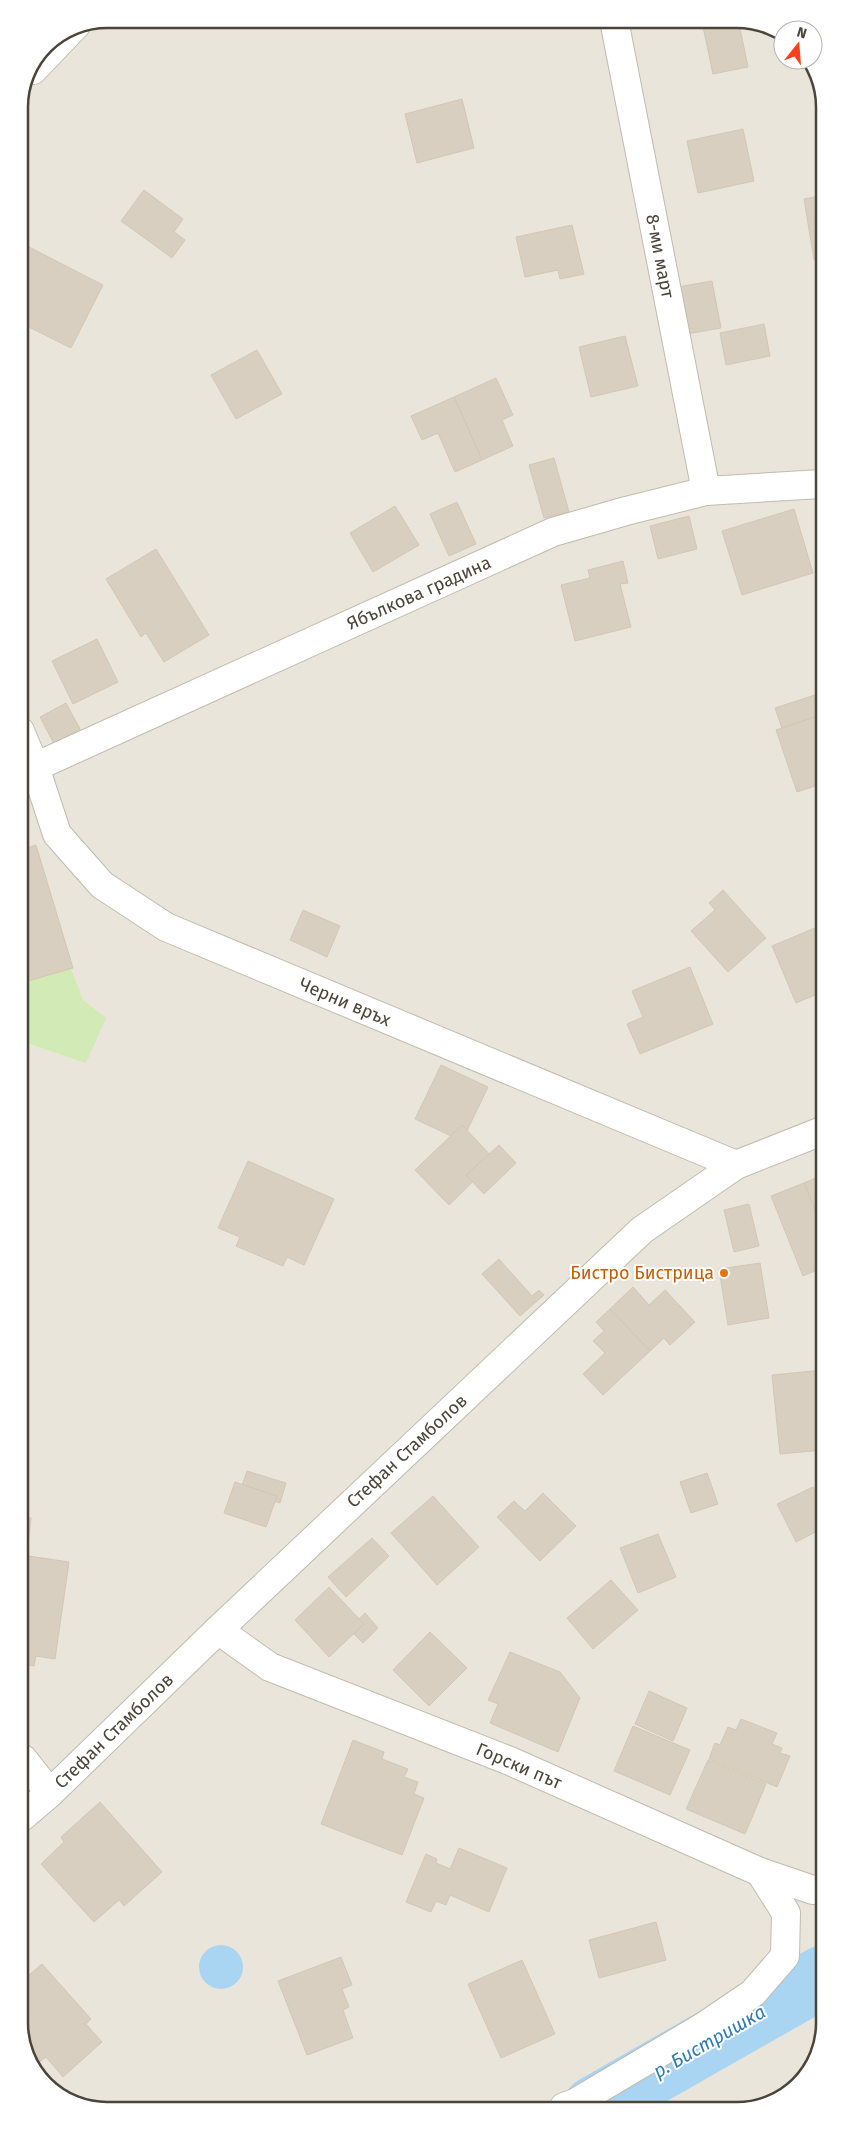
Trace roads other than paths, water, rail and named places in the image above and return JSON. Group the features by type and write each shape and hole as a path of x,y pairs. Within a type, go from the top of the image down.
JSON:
{"street":[{"name":"8-ми март","path":"616,28 706,491"},
{"path":"43,59 57,45"},
{"name":"Ябълкова градина","path":"28,770 553,532 626,510 706,491 816,484"},
{"name":"Черни връх","path":"28,770 57,834 102,885 166,928 736,1165"},
{"name":"Стефан Стамболов","path":"28,1812 50,1793 218,1630 642,1230 736,1165 816,1133"},
{"name":"Горски път","path":"218,1630 270,1666 510,1761 760,1872 816,1890"},
{"path":"28,1765 50,1793"},
{"path":"577,2102 657,2055 746,1998 753,1993 785,1956 786,1913 760,1872"}],"water":[{"path":"221,1945 233,1949 239,1955 243,1967 239,1979 233,1985 221,1989 209,1985 203,1979 199,1967 203,1955 209,1949"}],"waterway":[{"name":"р. Бистришка","path":"603,2102 816,1981"}],"place":[{"name":"Бистро Бистрица","path":"724,1273"}]}
